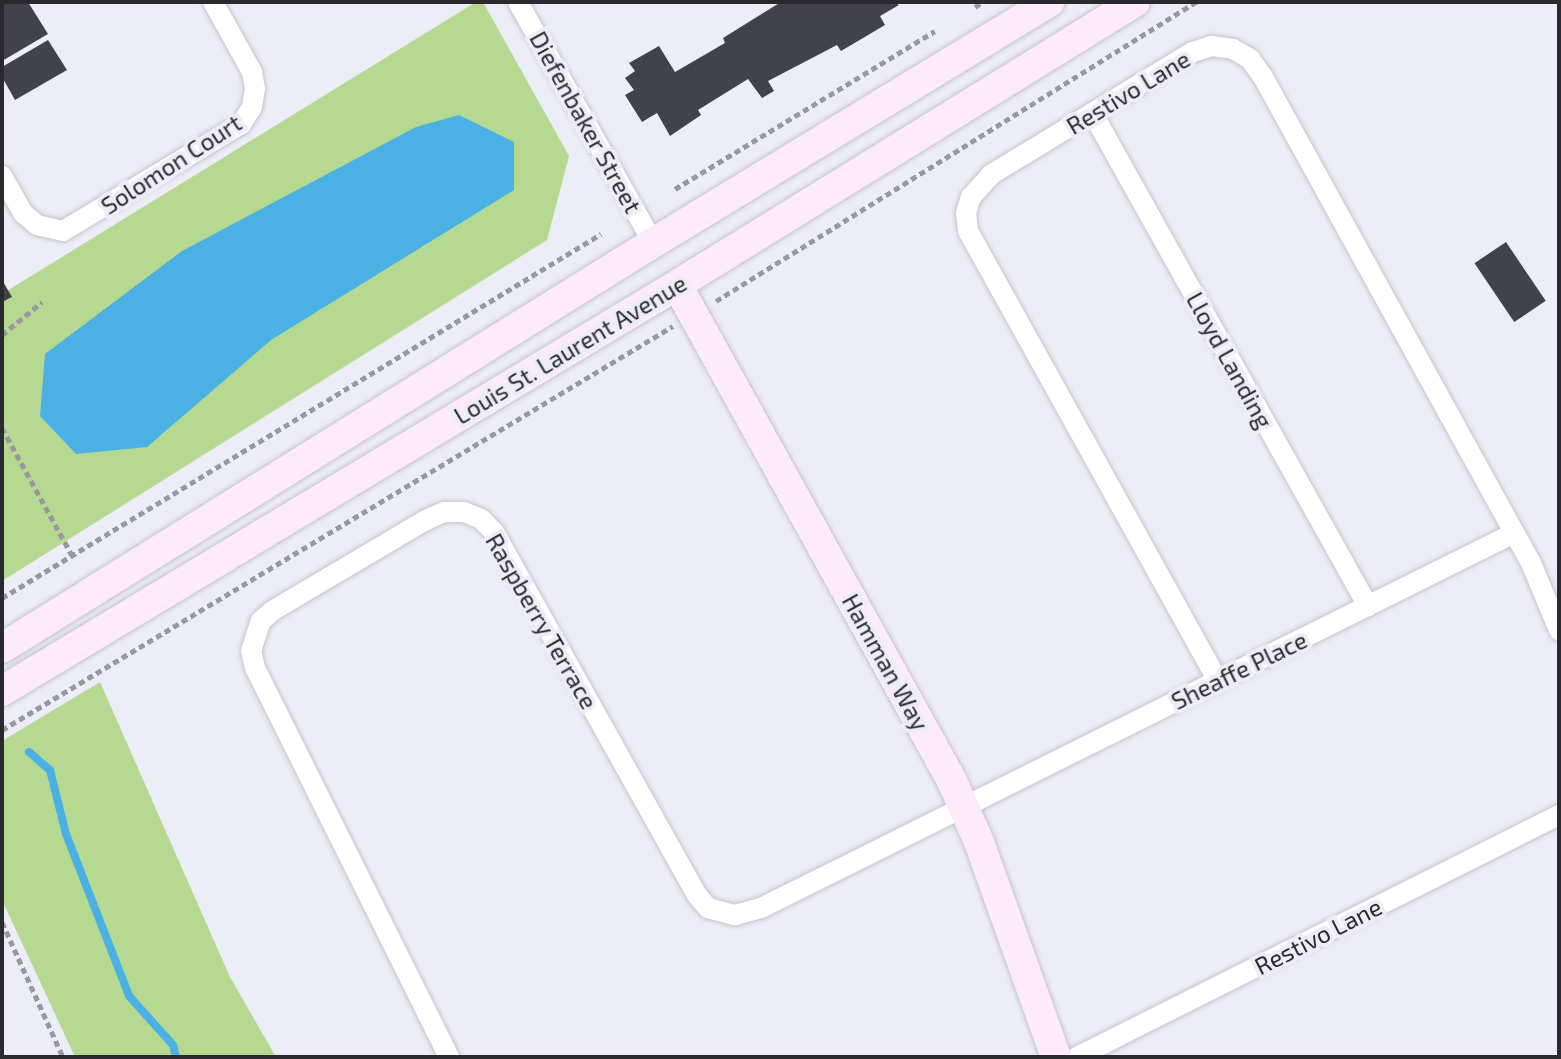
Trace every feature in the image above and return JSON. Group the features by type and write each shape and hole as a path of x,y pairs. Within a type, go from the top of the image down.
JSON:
{"main road":[{"name":"Louis St. Laurent Avenue","path":"2,648 653,243 1050,2"},
{"name":"Louis St. Laurent Avenue","path":"2,691 677,285 1135,2"},
{"name":"Hamman Way","path":"677,285 964,806 1056,1057"}],"street":[{"name":"Solomon Court","path":"2,176 23,213 37,225 63,231 241,124 252,107 255,89 252,72 213,2"},
{"name":"Diefenbaker Street","path":"518,2 653,243"},
{"name":"Restivo Lane","path":"1218,681 968,231 966,213 971,197 980,185 1193,52 1212,46 1233,49 1250,59 1514,533 1559,630"},
{"name":"Lloyd Landing","path":"1093,114 1368,606"},
{"name":"Raspberry Terrace","path":"449,1057 255,668 251,651 261,621 272,611 426,520 444,512 464,512 481,519 494,532 697,895 708,908 721,914 748,914 964,806"},
{"name":"Sheaffe Place","path":"964,806 1514,533"},
{"name":"Restivo Lane","path":"1077,1057 1559,815"}],"path":[{"path":"975,7 983,2"},
{"path":"727,295 1196,2"},
{"path":"675,189 935,31"},
{"path":"2,598 601,234"},
{"path":"2,335 42,302"},
{"path":"2,730 655,337"},
{"path":"2,428 73,557"},
{"path":"2,922 63,1057"}],"green space":[{"path":"476,2 483,2 569,156 547,240 2,581 2,294"},
{"path":"100,682 230,977 276,1057 75,1057 2,900 2,741"}],"water":[{"path":"459,115 514,142 514,190 271,340 147,447 76,454 40,416 45,354 182,251 416,127"}],"building":[{"path":"2,2 28,2 48,34 2,61"},
{"path":"781,2 893,2 899,5 880,16 885,25 841,51 837,45 768,81 774,91 762,98 748,79 698,110 701,115 670,136 657,113 642,122 625,95 634,90 625,78 635,71 629,63 659,46 675,72 725,43 723,38"},
{"path":"48,40 67,70 15,100 2,77 2,67"},
{"path":"1506,242 1546,301 1514,322 1474,263"},
{"path":"2,280 12,297 2,302"}],"waterway":[{"path":"29,752 50,770 66,834 129,996 173,1045 176,1057"}]}
